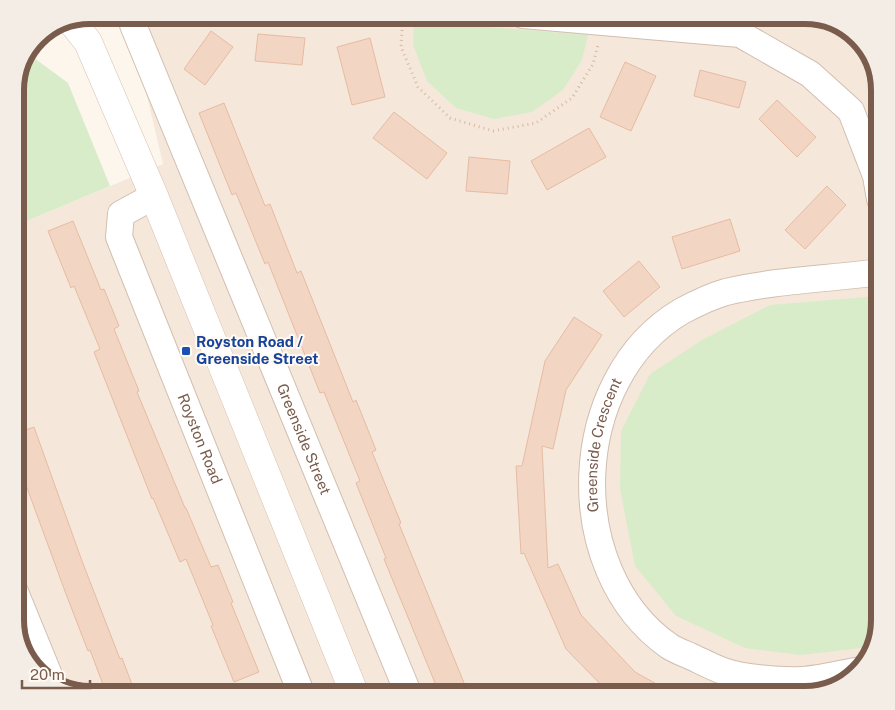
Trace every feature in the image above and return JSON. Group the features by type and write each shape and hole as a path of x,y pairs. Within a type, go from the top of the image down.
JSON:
{"main road":[{"path":"75,26 88,42 154,196 351,686"}],"street":[{"name":"Greenside Street","path":"133,24 405,686"},
{"path":"616,24 740,34 810,74 851,111 871,163"},
{"name":"Royston Road","path":"154,196 121,214 119,238 298,686"},
{"name":"Greenside Crescent","path":"845,673 803,680 764,678 724,672 670,646 638,619 616,585 601,550 593,507 592,462 607,400 630,361 660,326 684,310 724,292 871,273"},
{"path":"24,614 47,671"}],"path":[{"path":"402,24 401,46 418,87 450,118 493,131 536,123 572,98 593,64 604,24"}],"shaded area":[{"path":"130,24 805,24 826,27 849,40 858,50 864,61 871,81 871,620 870,633 866,645 855,664 845,673 834,679 814,686 90,686 77,685 65,681 46,670 37,660 31,649 26,637 24,624 24,222 163,164"}],"green space":[{"path":"414,24 451,24 588,35 582,60 563,90 532,112 494,119 456,108 427,81 413,45"},
{"path":"33,57 68,83 110,186 24,222 24,86 25,77"},
{"path":"871,297 871,620 870,633 865,648 801,655 745,648 676,616 635,566 620,489 621,431 650,374 702,340 770,305"}],"building":[{"path":"211,31 233,47 205,85 184,69"},
{"path":"258,34 305,38 302,65 255,61"},
{"path":"370,38 385,97 352,105 337,47"},
{"path":"625,62 656,76 631,131 600,117"},
{"path":"700,70 746,82 739,108 694,96"},
{"path":"777,100 816,137 797,157 759,119"},
{"path":"224,103 265,206 270,204 297,273 301,271 353,402 356,400 376,450 372,452 401,523 399,524 465,686 436,686 384,559 386,558 356,483 360,481 324,392 320,393 268,262 265,264 236,193 232,195 199,113"},
{"path":"394,112 447,153 427,179 373,138"},
{"path":"589,128 606,157 547,190 531,161"},
{"path":"469,157 510,161 507,194 466,191"},
{"path":"827,186 846,205 805,249 785,230"},
{"path":"730,219 740,251 682,269 672,237"},
{"path":"73,221 101,290 104,289 119,326 114,329 139,391 137,392 211,567 218,565 259,672 234,682 186,559 180,562 152,499 94,352 100,349 74,286 71,288 48,231"},
{"path":"639,261 660,287 624,317 603,291"},
{"path":"574,317 602,335 566,390 553,449 542,446 548,568 558,564 581,615 635,672 660,686 602,686 566,649 524,553 521,554 516,466 522,466 545,361"},
{"path":"34,427 82,561 120,659 122,658 133,686 104,686 90,650 88,651 24,480 24,431"}],"place":[{"name":"Royston Road / Greenside Street","path":"186,351"}]}
